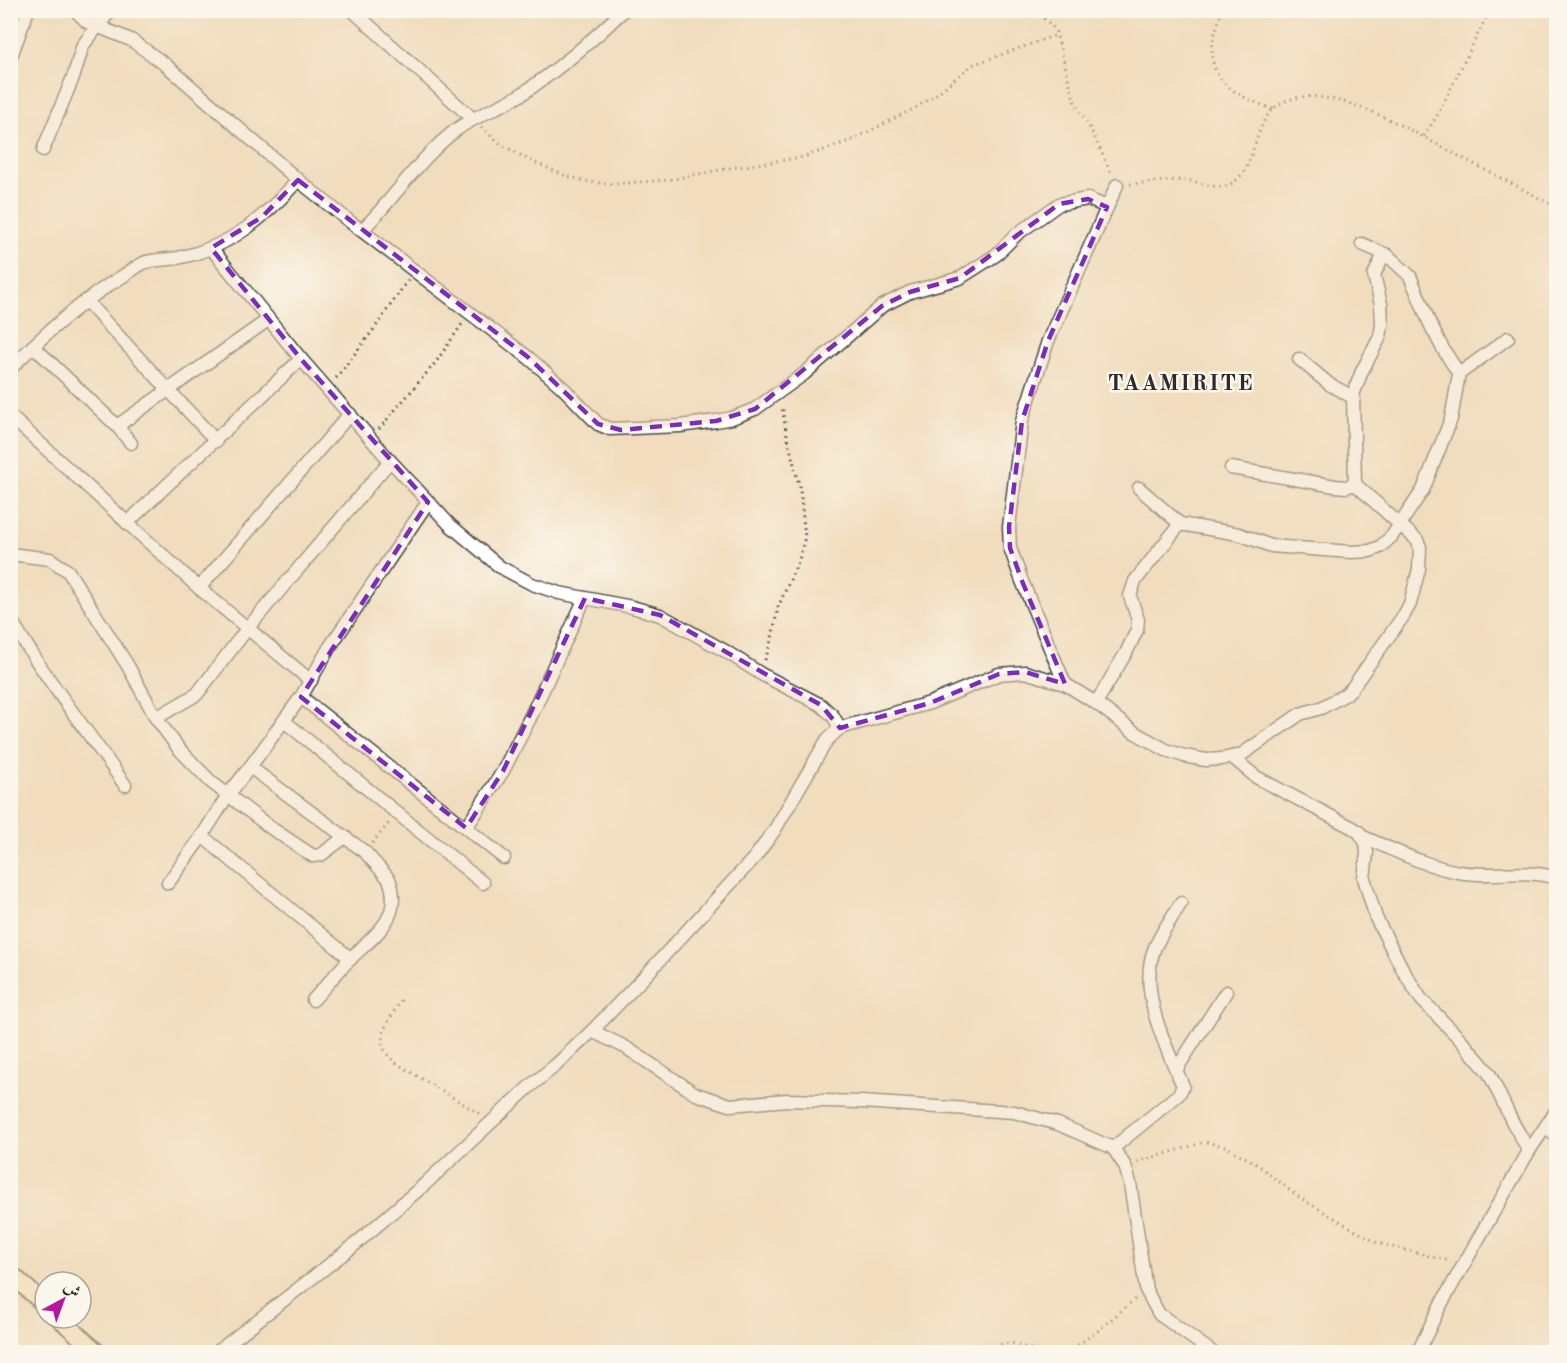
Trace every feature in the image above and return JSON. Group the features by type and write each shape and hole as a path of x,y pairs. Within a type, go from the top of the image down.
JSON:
{"main road":[{"path":"10,1273 33,1294"},
{"path":"72,1330 97,1353"}],"street":[{"path":"10,58 28,10"},
{"path":"75,10 87,22 131,40 166,65 298,180 529,358 563,388 598,424 610,429 680,426 732,418 755,410 780,393 882,306 910,292 960,278 996,255 1017,234 1059,204 1088,199 1107,207"},
{"path":"43,150 74,75 83,45 111,10"},
{"path":"352,10 473,119"},
{"path":"362,230 381,211 429,153 473,119 523,93 597,38 624,10"},
{"path":"10,369 33,346 108,285 145,262 183,257 211,248 239,234 262,218 298,180"},
{"path":"1065,684 1010,548 1009,527 1022,421 1048,341 1117,185"},
{"path":"1139,488 1180,524 1239,534 1271,546 1352,552 1370,551 1380,547 1400,525 1422,490 1452,419 1459,374 1430,324 1410,276 1387,255 1362,244"},
{"path":"211,248 268,320 390,461 450,525 500,567 532,584 559,593 660,615 725,651 760,674 821,705 833,716 840,728"},
{"path":"217,1353 352,1247 592,1030 755,857 774,831 827,740 840,728 930,703 999,674 1025,672 1065,684 1096,703 1134,732 1166,750 1206,760 1232,757 1252,749 1300,714 1321,708 1346,694 1404,615 1414,592 1420,547 1417,540 1355,484 1354,398 1356,386 1380,338 1381,304 1374,275 1381,260 1387,255"},
{"path":"86,301 216,441"},
{"path":"117,426 268,320"},
{"path":"1459,374 1508,338"},
{"path":"33,346 117,426 131,443"},
{"path":"127,523 301,359"},
{"path":"1299,359 1329,384 1354,398"},
{"path":"199,588 350,414"},
{"path":"10,416 199,588 311,681"},
{"path":"156,718 197,694 247,629 390,461"},
{"path":"1231,468 1335,486 1346,487 1355,484"},
{"path":"168,883 228,795 301,697 328,648 428,502"},
{"path":"1096,703 1137,630 1138,620 1130,596 1135,581 1180,524"},
{"path":"10,554 25,554 50,559 68,571 128,666 156,718 200,773 271,828 313,856 321,855 345,837"},
{"path":"466,828 508,762 585,598"},
{"path":"10,618 45,675 81,721 125,785"},
{"path":"301,697 504,858"},
{"path":"284,721 483,883"},
{"path":"1232,757 1256,777 1353,828 1363,837 1426,864 1460,873 1534,873 1557,878"},
{"path":"250,767 365,852 389,879 392,890 390,916 385,926 313,1000"},
{"path":"202,836 351,959"},
{"path":"1363,837 1367,853 1364,878 1376,918 1404,972 1421,999 1465,1044 1489,1073 1529,1151"},
{"path":"1113,1148 1179,1094 1183,1086 1164,1044 1153,1004 1150,969 1155,949 1181,903"},
{"path":"1176,1070 1226,992"},
{"path":"592,1030 625,1047 696,1094 730,1105 787,1100 861,1102 1014,1112 1058,1124 1113,1148 1125,1166 1130,1183 1146,1290 1159,1314 1212,1353"},
{"path":"1418,1353 1463,1265 1529,1151 1557,1111"},
{"path":"1546,1128 1557,1136"}],"path":[{"path":"1035,10 1055,29 1075,102 1117,185 1185,180 1216,186 1231,184 1238,179 1249,164 1261,126 1273,109 1293,97 1306,95 1347,103 1402,124 1557,207"},
{"path":"1223,10 1212,45 1214,67 1220,79 1231,90 1247,100 1273,109"},
{"path":"1424,136 1437,116 1490,10"},
{"path":"473,119 502,145 566,176 612,184 668,180 730,168 804,158 852,140 917,107 972,65 1057,35"},
{"path":"327,389 374,329 414,271"},
{"path":"372,438 436,362 470,312"},
{"path":"760,674 772,638 778,607 799,560 805,537 800,489 786,431 780,393"},
{"path":"365,852 398,813"},
{"path":"401,1000 382,1037 385,1052 396,1063 492,1122"},
{"path":"1125,1166 1205,1142 1224,1146 1254,1162 1300,1198 1377,1243 1463,1265"},
{"path":"1068,1353 1146,1290"},
{"path":"991,1353 997,1345 1010,1342 1039,1353"}],"highlighted area":[{"path":"298,180 529,358 598,424 621,430 716,421 755,409 882,306 910,292 960,278 1059,204 1088,199 1107,207 1048,341 1022,421 1009,527 1010,548 1065,684 1025,672 999,674 930,703 840,728 821,705 660,615 585,598 503,771 466,828 301,697 428,502 301,359 211,248 262,217"}],"district":[{"name":"TAAMIRITE","path":"1181,384"}]}
